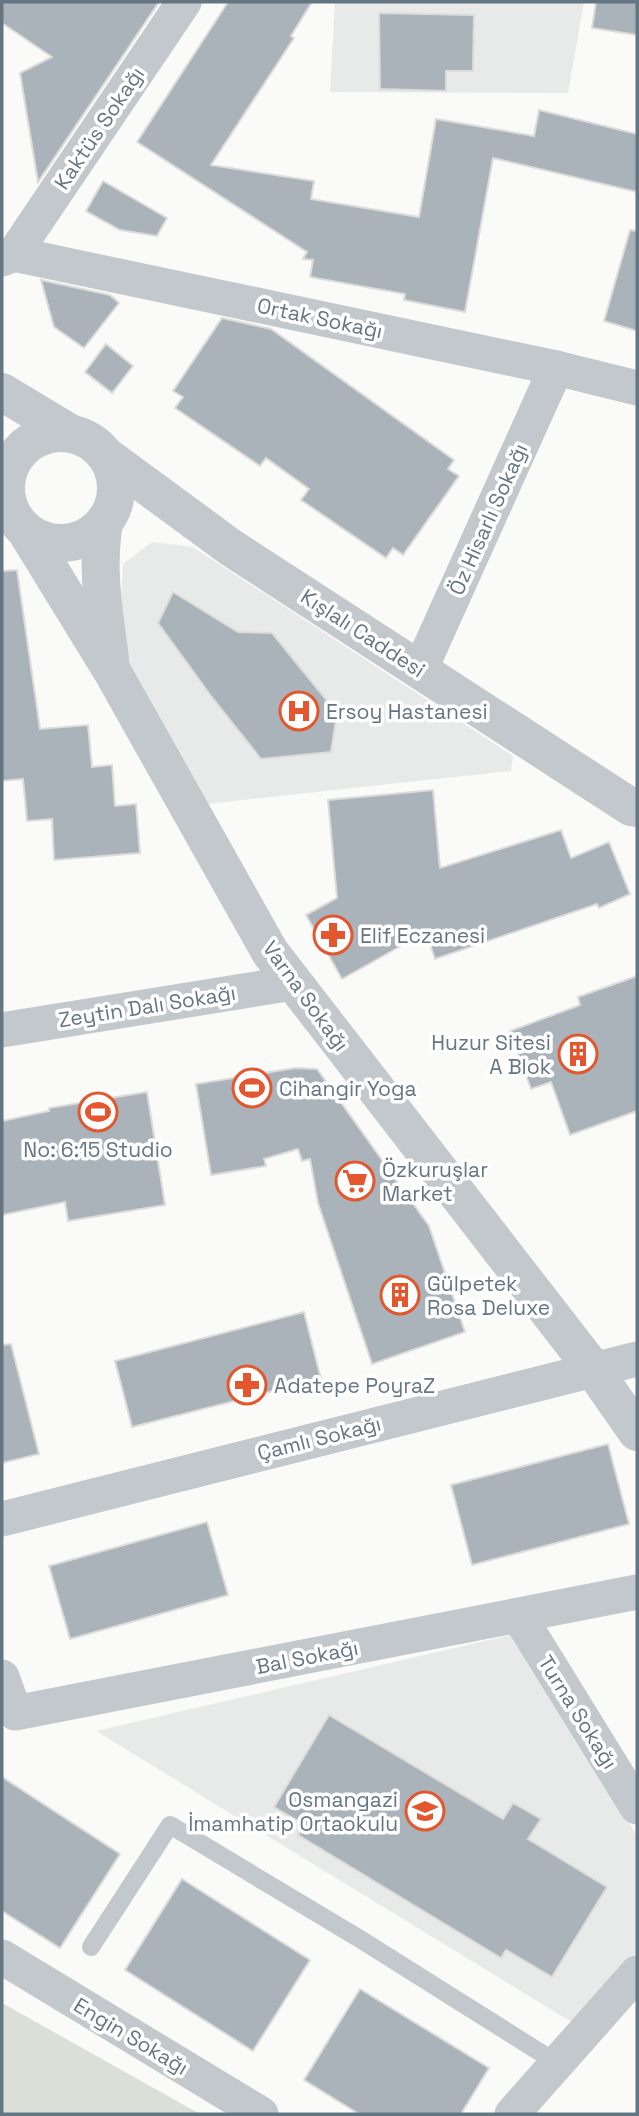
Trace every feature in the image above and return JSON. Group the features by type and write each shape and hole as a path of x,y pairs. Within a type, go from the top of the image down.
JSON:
{"street":[{"name":"Kaktüs Sokağı","path":"8,257 184,2"},
{"name":"Ortak Sokağı","path":"8,257 556,368 637,388"},
{"name":"Öz Hisarlı Sokağı","path":"420,670 556,368"},
{"path":"2,393 70,433"},
{"path":"60,432 70,433 86,437 109,458 115,471 117,498 106,519 92,535 72,542 58,544 41,540 9,490 23,447 40,437 60,432"},
{"name":"Kışlalı Caddesi","path":"109,458 230,547 635,810"},
{"name":"Varna Sokağı","path":"9,490 270,952 593,1369 637,1432"},
{"name":"Kışlalı Caddesi","path":"106,519 120,512 135,513 230,547"},
{"path":"106,519 100,547 99,578 112,671"},
{"name":"Zeytin Dalı Sokağı","path":"2,1030 293,983"},
{"name":"Çamlı Sokağı","path":"2,1519 637,1359"},
{"name":"Bal Sokağı","path":"2,1676 15,1713 637,1592"},
{"name":"Turna Sokağı","path":"519,1616 637,1807"},
{"name":"Engin Sokağı","path":"2,1957 261,2114"},
{"path":"512,2114 637,1973"}],"lane":[{"path":"91,1947 170,1825 372,1946 557,2063"}],"shaded area":[{"path":"335,2 584,2 568,93 330,92"},
{"name":"Ersoy Hastanesi","path":"152,542 193,547 513,756 511,771 206,804 129,666 120,621 123,564"},
{"name":"Osmangazi İmamhatip Ortaokulu","path":"515,1634 637,1836 637,1951 578,2026 96,1731"},
{"path":"2,2003 200,2114 2,2114"}],"building":[{"path":"2,2 159,2 38,182 20,73 52,57 2,23"},
{"path":"228,2 312,2 291,36 294,38 211,165 314,181 311,199 419,217 436,119 534,136 539,110 637,134 637,192 493,158 465,312 404,300 405,294 310,277 313,260 303,259 307,252 137,142"},
{"path":"596,2 637,2 637,35 592,28"},
{"path":"379,13 474,15 473,71 446,71 446,91 380,89"},
{"path":"103,181 167,218 157,236 120,230 86,211"},
{"path":"630,230 637,231 637,331 604,321"},
{"path":"41,280 110,295 119,303 84,348 54,327"},
{"path":"222,318 271,329 454,460 448,469 459,476 403,555 393,548 386,558 301,500 309,489 266,458 260,466 175,408 183,397 173,391"},
{"path":"106,344 133,366 112,393 85,372"},
{"path":"17,570 40,729 88,725 92,767 112,765 115,806 136,804 140,853 54,860 52,819 27,821 23,779 2,781 2,571"},
{"path":"173,592 238,632 272,633 337,713 331,752 261,759 158,623"},
{"path":"433,790 440,868 561,830 571,858 609,842 630,894 599,908 597,904 435,959 426,932 342,979 306,915 337,898 328,800"},
{"name":"Huzur Sitesi A Blok","path":"637,976 637,1111 570,1135 551,1082 531,1089 510,1031 580,1005 578,997"},
{"path":"295,1068 317,1069 429,1226 465,1332 372,1364 318,1203 310,1159 302,1161 298,1149 264,1159 266,1166 211,1175 196,1084"},
{"path":"147,1092 165,1205 68,1221 65,1202 2,1215 2,1121 49,1111 49,1108"},
{"path":"304,1312 321,1379 132,1427 115,1361"},
{"path":"11,1344 39,1454 2,1463 2,1345"},
{"path":"608,1444 629,1524 472,1565 451,1485"},
{"path":"207,1522 228,1595 70,1639 49,1566"},
{"path":"329,1715 503,1819 513,1803 541,1819 528,1839 607,1887 552,1977 506,1950 501,1958 298,1835 305,1825 274,1807"},
{"path":"2,1777 120,1854 60,1948 2,1911"},
{"path":"182,1879 310,1960 253,2051 125,1970"},
{"path":"360,1989 489,2068 461,2114 359,2114 304,2080"}],"place":[{"name":"Ersoy Hastanesi","path":"299,711"},
{"name":"Elif Eczanesi","path":"333,935"},
{"name":"Huzur Sitesi A Blok","path":"578,1054"},
{"name":"Cihangir Yoga","path":"252,1088"},
{"name":"No: 6:15 Studio","path":"98,1112"},
{"name":"Özkuruşlar Market","path":"355,1181"},
{"name":"Gülpetek Rosa Deluxe","path":"400,1295"},
{"name":"Adatepe PoyraZ","path":"247,1385"},
{"name":"Osmangazi İmamhatip Ortaokulu","path":"425,1811"}]}
